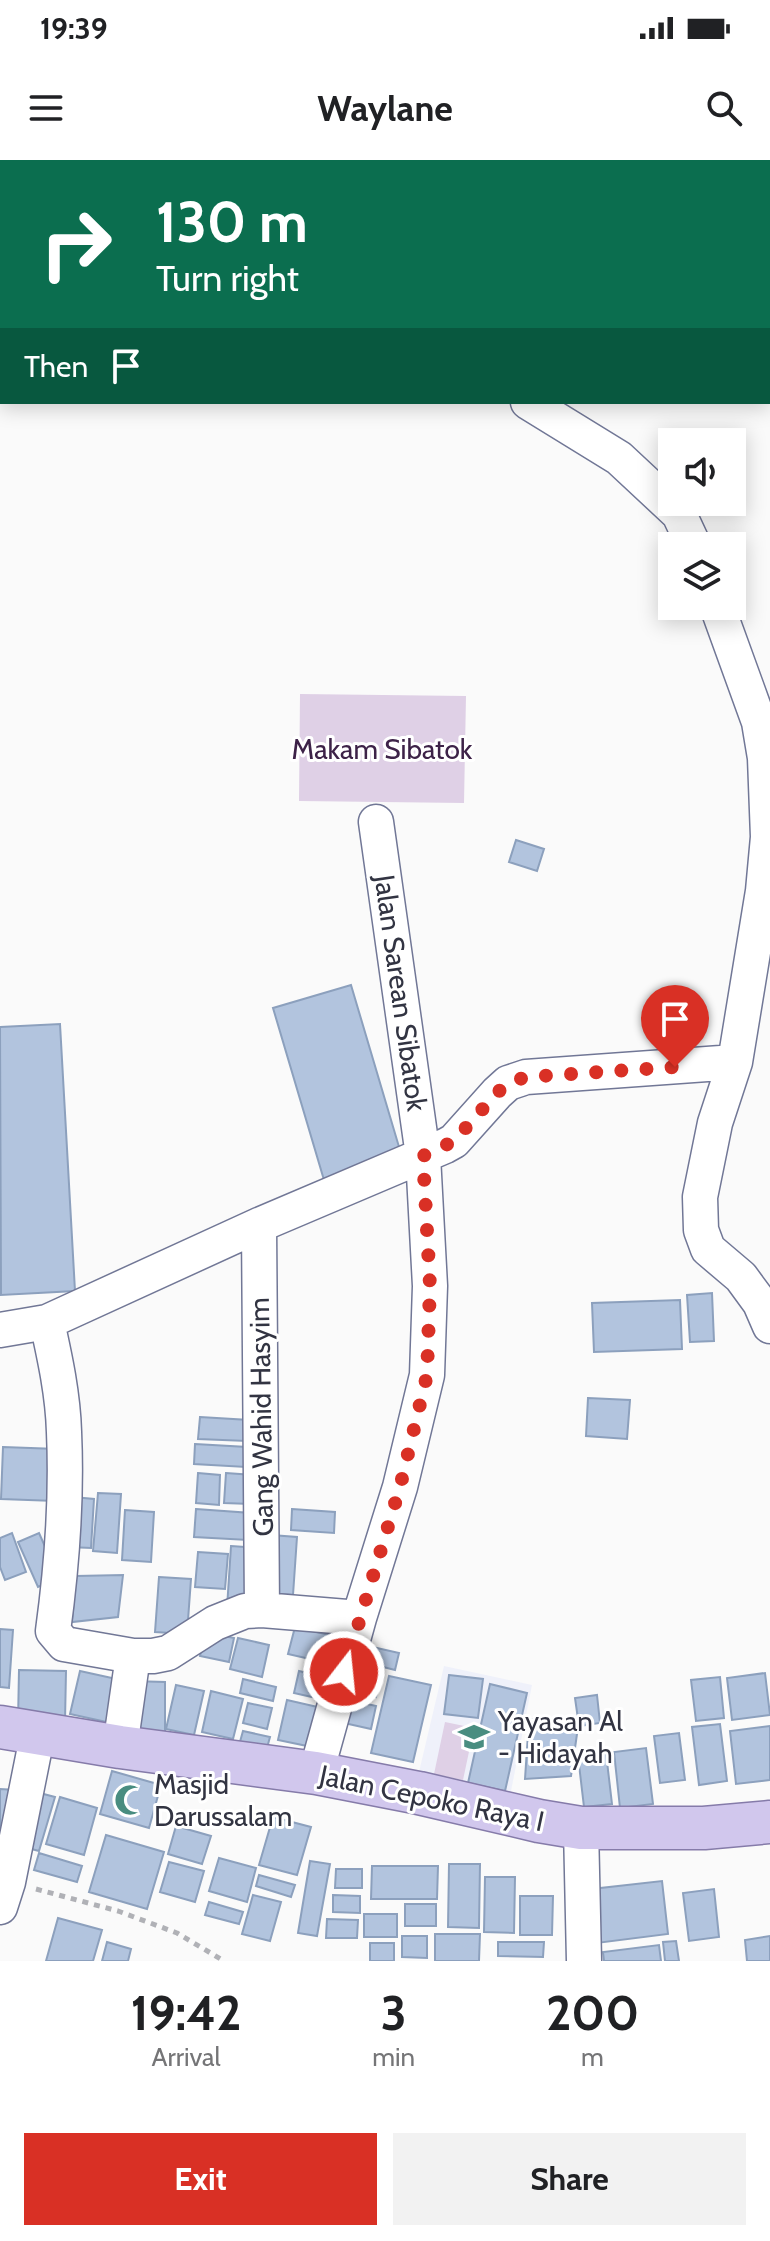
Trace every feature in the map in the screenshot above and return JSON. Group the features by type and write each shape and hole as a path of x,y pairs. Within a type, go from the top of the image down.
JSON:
{"main road":[{"name":"Jalan Cepoko Raya I","path":"19,1730 316,1773 581,1828 704,1828 770,1822"}],"street":[{"path":"531,404 619,458 679,514 687,532"},
{"path":"722,620 759,722 765,758 768,837 763,891 735,1062 715,1123 700,1197 701,1230 708,1249 741,1277 760,1303 770,1326"},
{"name":"Jalan Sarean Sibatok","path":"316,1773 359,1618 400,1487 427,1375 430,1286 423,1156 376,822"},
{"path":"0,1330 47,1322 259,1225 454,1141 508,1083 526,1077 735,1062"},
{"name":"Gang Wahid Hasyim","path":"259,1225 262,1610"},
{"path":"47,1322 57,1369 64,1432 61,1573 53,1631 64,1644 133,1656 153,1656 168,1653 230,1616 245,1611 359,1618"},
{"path":"120,1747 133,1656"},
{"path":"4,1894 19,1730"},
{"path":"581,1828 584,1961"}],"path":[{"path":"4,1894 118,1911 177,1933 224,1961"}],"shaded area":[{"name":"Yayasan Al - Hidayah","path":"444,1666 532,1685 508,1806 415,1789"}],"green space":[{"name":"Makam Sibatok","path":"300,694 466,696 464,803 299,801"},
{"path":"445,1722 474,1728 463,1780 434,1774"}],"building":[{"path":"516,840 544,849 537,871 509,862"},
{"path":"351,985 402,1157 324,1180 273,1008"},
{"path":"60,1024 75,1291 1,1295 0,1027"},
{"path":"712,1293 714,1341 690,1342 687,1295"},
{"path":"680,1300 682,1349 594,1352 592,1303"},
{"path":"588,1398 630,1400 627,1439 586,1436"},
{"path":"200,1417 249,1420 247,1441 198,1439"},
{"path":"195,1444 247,1447 246,1467 194,1464"},
{"path":"3,1447 57,1449 55,1501 1,1499"},
{"path":"198,1473 220,1475 219,1505 196,1503"},
{"path":"226,1473 253,1475 251,1504 224,1503"},
{"path":"98,1493 121,1494 117,1553 93,1551"},
{"path":"73,1497 94,1499 91,1548 69,1547"},
{"path":"196,1509 251,1513 248,1540 194,1537"},
{"path":"292,1509 335,1512 334,1533 291,1530"},
{"path":"125,1510 154,1512 151,1562 122,1560"},
{"path":"12,1533 26,1572 5,1580 0,1567 0,1538"},
{"path":"39,1533 59,1578 38,1587 18,1542"},
{"path":"271,1535 297,1537 293,1595 267,1593"},
{"path":"231,1546 258,1548 254,1610 227,1608"},
{"path":"198,1552 228,1554 225,1589 195,1587"},
{"path":"123,1575 118,1617 72,1622 76,1576"},
{"path":"159,1577 191,1579 187,1634 155,1632"},
{"path":"295,1627 338,1637 332,1664 288,1654"},
{"path":"0,1629 13,1630 9,1688 0,1687"},
{"path":"205,1632 234,1638 229,1662 200,1656"},
{"path":"238,1638 269,1645 262,1677 230,1669"},
{"path":"355,1643 399,1653 395,1670 352,1659"},
{"path":"347,1668 381,1675 376,1697 342,1690"},
{"path":"19,1670 66,1671 65,1722 18,1722"},
{"path":"80,1671 121,1680 111,1723 70,1714"},
{"path":"299,1671 329,1678 325,1700 294,1693"},
{"path":"765,1673 770,1715 732,1720 727,1678"},
{"path":"449,1675 483,1679 478,1718 444,1714"},
{"path":"389,1676 431,1685 413,1762 371,1753"},
{"path":"720,1677 724,1718 696,1721 691,1680"},
{"path":"243,1679 276,1687 273,1701 240,1693"},
{"path":"131,1681 165,1682 165,1743 125,1741"},
{"path":"490,1684 527,1693 505,1791 468,1783"},
{"path":"176,1685 204,1691 194,1735 166,1729"},
{"path":"211,1691 243,1699 233,1739 202,1732"},
{"path":"597,1695 600,1723 579,1726 575,1698"},
{"path":"287,1700 322,1708 312,1747 278,1740"},
{"path":"350,1700 376,1706 371,1729 344,1723"},
{"path":"248,1703 272,1708 267,1729 243,1723"},
{"path":"529,1719 578,1727 571,1776 525,1779"},
{"path":"720,1724 727,1781 699,1785 692,1727"},
{"path":"770,1726 770,1780 736,1784 730,1731"},
{"path":"243,1731 270,1737 265,1755 238,1749"},
{"path":"679,1733 685,1780 660,1783 654,1736"},
{"path":"646,1748 653,1804 620,1808 614,1752"},
{"path":"606,1753 612,1804 584,1807 578,1756"},
{"name":"Masjid Darussalam","path":"112,1771 161,1785 149,1828 100,1814"},
{"path":"0,1789 16,1790 13,1831 0,1830"},
{"path":"36,1792 55,1797 39,1851 20,1846"},
{"path":"60,1797 97,1808 84,1855 46,1844"},
{"path":"273,1817 311,1827 297,1875 259,1865"},
{"path":"176,1826 211,1836 202,1864 168,1854"},
{"path":"106,1835 164,1852 147,1909 89,1892"},
{"path":"39,1853 82,1866 77,1882 34,1870"},
{"path":"219,1858 256,1868 247,1902 209,1891"},
{"path":"310,1861 330,1864 317,1936 298,1933"},
{"path":"169,1862 204,1871 195,1902 160,1892"},
{"path":"449,1864 480,1864 479,1928 448,1927"},
{"path":"372,1866 438,1866 437,1899 371,1899"},
{"path":"336,1869 362,1869 362,1888 335,1888"},
{"path":"259,1875 295,1885 291,1897 256,1886"},
{"path":"485,1877 515,1877 514,1933 484,1932"},
{"path":"662,1881 668,1934 589,1944 583,1890"},
{"path":"714,1889 719,1937 689,1941 683,1893"},
{"path":"253,1895 281,1902 270,1941 242,1934"},
{"path":"333,1895 360,1896 360,1913 333,1912"},
{"path":"520,1896 553,1896 552,1935 520,1935"},
{"path":"209,1902 243,1912 239,1924 205,1915"},
{"path":"405,1904 436,1904 436,1926 405,1926"},
{"path":"364,1914 397,1914 397,1937 364,1937"},
{"path":"58,1918 102,1930 93,1961 46,1961"},
{"path":"327,1919 358,1920 357,1938 326,1938"},
{"path":"435,1934 480,1934 479,1961 435,1961"},
{"path":"402,1936 427,1936 427,1958 402,1957"},
{"path":"770,1936 770,1961 747,1961 745,1940"},
{"path":"676,1941 679,1961 665,1961 663,1942"},
{"path":"107,1942 131,1949 128,1961 102,1961"},
{"path":"498,1942 544,1942 543,1957 498,1956"},
{"path":"370,1943 394,1943 394,1961 370,1961"},
{"path":"659,1945 661,1961 604,1961 603,1952"}],"place":[{"name":"Yayasan Al - Hidayah","path":"474,1737"},
{"name":"Masjid Darussalam","path":"130,1800"}],"route":[{"path":"344,1672 400,1487 427,1375 430,1286 423,1156 454,1141 508,1083 526,1077 675,1067"}]}
